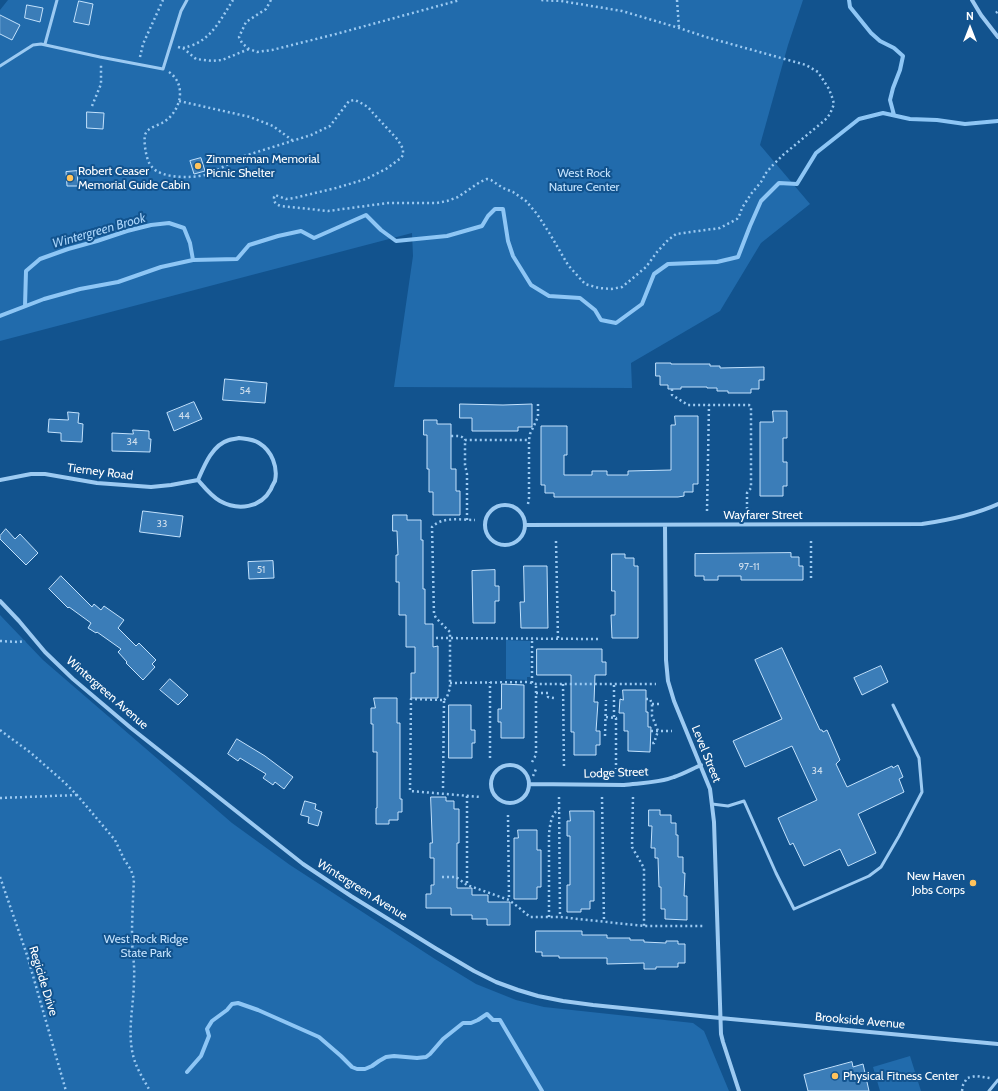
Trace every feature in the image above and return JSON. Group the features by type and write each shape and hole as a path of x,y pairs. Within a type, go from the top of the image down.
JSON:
{"street":[{"path":"972,0 998,37"},
{"path":"239,438 260,443 271,454 275,466 275,481 268,494 260,502 247,507 232,506 220,501 207,492 198,480 209,458 217,447 229,440 239,438"},
{"name":"Tierney Road","path":"0,480 31,474 44,474 97,482 151,487 198,480"},
{"name":"Wayfarer Street","path":"525,525 922,524 948,520 974,513 998,504"},
{"path":"502,506 507,506 518,510 522,514 525,525 521,538 509,545 502,545 491,539 487,533 486,522 491,511 502,506"},
{"name":"Level Street","path":"665,525 666,660 668,680 674,701 710,789 712,804 714,822 720,1018"},
{"name":"Wintergreen Avenue","path":"0,601 19,620 62,669 131,728 303,864 351,896 474,971 496,982 518,990 563,1001 720,1018"},
{"path":"506,765 513,765 524,771 528,777 529,784 528,790 521,800 510,803 498,800 491,791 490,784 491,777 494,772 500,767 506,765"},
{"name":"Lodge Street","path":"529,784 637,784 655,782 674,777 700,766"},
{"path":"720,1018 723,1042 739,1091"},
{"name":"Brookside Avenue","path":"720,1018 998,1044"}],"lane":[{"path":"45,44 57,0"},
{"path":"0,66 33,45 45,44 100,57 162,69 181,12 187,0"},
{"path":"712,804 728,806 744,801 776,873 794,909 869,876 881,867 922,792 919,758 893,705"},
{"path":"989,1091 997,1081"}],"path":[{"path":"138,65 143,44 163,0"},
{"path":"184,48 199,42 209,34 218,25 233,0"},
{"path":"271,0 266,9 246,22 239,37 242,43 249,49 257,52 272,50 336,34 460,0"},
{"path":"162,69 171,74 177,80 180,89 179,101 168,119 146,132 145,148 147,158 153,168 168,175 186,178 206,175 217,171 241,157 311,135 330,126 349,101 355,100 368,107 398,140 403,149 403,155 401,158 386,169 366,179 336,188 286,199 275,195 274,202 277,205 328,211 388,203 437,203 458,197 476,184 487,179 491,180 526,201 537,214 568,265 585,284 599,288 622,287 646,267 657,252 676,234 720,228 737,219 751,194 771,167 825,120 830,114 834,104 829,89 818,72 806,65 706,37 622,11 561,1 540,0"},
{"path":"676,0 679,28"},
{"path":"170,45 184,48 196,59 212,60 222,60 249,49"},
{"path":"92,106 101,84 102,75 100,57"},
{"path":"179,101 250,117 273,126 292,140"},
{"path":"672,389 672,394 688,405 749,405 751,407 751,488 747,493 747,511"},
{"path":"528,504 529,440 530,434 538,417 538,404"},
{"path":"707,511 709,406"},
{"path":"451,436 460,436 465,440 529,440"},
{"path":"465,440 464,465 468,474 468,520"},
{"path":"443,788 444,700 447,697 450,688 450,632 434,614 432,527 436,523 448,519 475,520"},
{"path":"811,540 811,578"},
{"path":"556,541 558,639"},
{"path":"0,641 18,642 33,637"},
{"path":"436,638 598,639"},
{"path":"532,638 532,683"},
{"path":"490,682 490,758"},
{"path":"450,683 527,682 536,684 656,684"},
{"path":"532,762 536,755 536,684"},
{"path":"563,684 564,768"},
{"path":"614,684 616,768"},
{"path":"536,693 548,693 548,697 554,698"},
{"path":"444,700 411,699 410,791 481,798"},
{"path":"646,699 650,699 652,704 652,716 658,731 654,743 650,743"},
{"path":"605,736 606,700"},
{"path":"652,704 661,704"},
{"path":"606,717 614,718"},
{"path":"0,730 31,753 64,782 115,840 124,859 132,870 134,879 132,937 134,994 131,1040 133,1056 150,1091"},
{"path":"650,731 672,731"},
{"path":"0,798 77,796"},
{"path":"467,796 468,885"},
{"path":"632,797 632,847 644,868 644,926"},
{"path":"559,798 560,917"},
{"path":"602,798 604,922"},
{"path":"549,917 550,822 554,813 559,808"},
{"path":"508,814 509,900"},
{"name":"Regicide Drive","path":"0,877 26,955 66,1091"},
{"path":"442,877 456,877 468,885 509,900 530,917 560,917 644,926 703,926"},
{"path":"962,1091 963,1085 967,1078 976,1076 988,1077 997,1081"}],"green space":[{"name":"West Rock Nature Center","path":"8,0 803,0 788,45 760,145 810,204 761,243 720,311 631,363 632,388 394,387 413,256 412,233 0,341 0,10"},
{"name":"West Rock Ridge State Park","path":"0,615 43,660 232,823 290,865 476,984 516,1000 544,1007 693,1023 704,1031 729,1091 0,1091"},
{"path":"506,640 530,641 530,677 527,677 527,680 506,679"},
{"path":"910,1056 921,1091 880,1091 873,1067"}],"building":[{"path":"79,1 93,4 89,25 74,22"},
{"path":"27,5 43,8 40,22 25,18"},
{"path":"0,15 20,25 12,40 0,34"},
{"path":"87,112 104,113 103,129 87,128"},
{"name":"Zimmerman Memorial Picnic Shelter","path":"201,158 205,171 194,174 190,161"},
{"path":"77,171 78,186 67,186 66,172"},
{"path":"656,363 710,364 710,366 720,366 720,368 764,367 764,380 759,380 759,389 751,389 751,393 728,393 728,391 717,391 717,388 707,387 681,387 681,389 668,389 668,385 660,385 660,376 656,376"},
{"path":"225,379 267,383 265,403 223,400"},
{"path":"194,402 202,419 174,431 167,413"},
{"path":"460,404 532,404 532,427 518,427 518,431 472,431 472,418 460,418"},
{"path":"773,411 787,411 787,438 783,438 783,462 787,462 787,486 783,486 783,496 760,496 760,422 773,422"},
{"path":"68,412 79,413 78,423 83,424 82,442 61,441 61,433 48,432 49,419 68,420"},
{"path":"675,416 698,416 698,484 693,484 693,492 684,492 684,496 678,497 554,497 554,493 545,493 545,485 541,485 541,426 567,426 567,455 564,455 564,475 592,475 592,471 607,471 607,475 628,475 628,471 671,470 671,425 675,425"},
{"path":"424,420 437,420 437,424 451,424 451,469 456,469 456,491 460,491 460,515 433,515 433,492 429,492 427,435 424,435"},
{"path":"133,430 149,431 149,439 151,439 150,452 112,451 112,433 133,434"},
{"path":"143,511 183,516 180,537 140,532"},
{"path":"393,515 407,515 407,520 421,520 421,540 423,540 423,589 425,589 425,624 433,624 433,647 438,646 438,698 411,698 411,673 415,673 415,647 406,647 406,615 399,615 399,582 396,582 396,555 398,555 397,531 393,531"},
{"path":"6,529 15,539 20,534 38,553 26,565 0,539 0,536"},
{"path":"791,553 791,557 799,557 799,566 803,566 803,580 741,580 741,576 718,576 718,580 704,580 704,576 695,576 695,554"},
{"path":"612,554 625,554 625,558 634,558 634,566 638,566 638,638 612,638 611,615 615,615 615,591 612,591"},
{"path":"273,561 274,578 249,579 248,562"},
{"path":"524,566 547,566 548,628 521,628 520,602 524,602"},
{"path":"495,570 495,586 499,586 499,601 495,601 495,623 473,623 472,571"},
{"path":"61,576 92,607 94,604 101,610 104,606 124,620 118,628 136,646 139,643 156,660 152,664 155,667 143,680 126,663 127,662 118,652 121,649 97,632 96,633 88,628 91,623 69,607 68,608 49,589"},
{"path":"782,648 820,730 823,732 827,730 840,760 836,764 847,787 892,766 893,768 898,765 903,777 899,779 904,792 858,814 876,853 848,866 840,849 804,866 793,843 790,845 778,818 817,800 792,746 745,767 733,741 782,719 755,660"},
{"path":"537,649 602,649 602,662 606,662 606,675 595,675 594,702 598,702 596,731 600,731 600,745 596,745 596,755 574,755 574,732 571,732 571,675 537,675"},
{"path":"881,666 888,682 862,695 854,678"},
{"path":"170,679 188,695 178,705 160,690"},
{"path":"502,684 524,685 524,738 501,738 501,722 498,722 498,709 501,709"},
{"path":"623,690 646,690 648,727 651,727 650,752 628,751 628,731 624,731 624,713 619,713 620,699 623,700"},
{"path":"374,698 397,698 397,723 400,723 400,799 402,799 402,812 398,812 398,820 389,820 389,824 376,824 377,752 373,752 373,724 371,724 371,708 375,708"},
{"path":"449,705 471,705 471,730 475,730 475,743 472,743 472,758 449,758"},
{"path":"237,739 265,756 293,777 284,789 275,782 273,785 263,778 266,774 240,758 238,761 228,754"},
{"path":"431,797 446,797 446,801 454,801 454,809 459,809 457,888 472,888 472,895 488,895 488,902 510,902 510,925 487,925 487,919 472,919 472,915 451,915 451,908 426,908 426,894 431,894 431,885 434,885 434,858 430,858 430,843 432,843"},
{"path":"305,801 316,804 315,809 322,812 318,826 308,823 309,817 301,815"},
{"path":"649,810 660,810 660,815 671,815 671,823 676,823 676,835 678,835 678,857 683,857 683,873 685,873 684,896 687,896 687,920 665,919 665,909 661,909 661,887 659,887 658,858 655,858 655,848 651,848 652,826 649,826"},
{"path":"570,811 594,811 594,901 590,901 590,909 581,909 581,912 567,912 567,885 570,885 570,836 567,836 567,821 570,821"},
{"path":"518,830 537,830 537,850 541,850 541,887 537,887 537,899 514,899 514,838 518,838"},
{"path":"536,931 582,931 582,935 607,935 607,938 630,938 630,940 644,940 644,942 666,943 666,941 678,941 678,944 685,944 685,963 678,963 678,967 656,967 656,969 644,969 644,963 607,964 607,958 559,958 559,956 542,956 542,952 536,952"},
{"name":"Physical Fitness Center","path":"852,1062 853,1067 863,1064 869,1091 808,1091 804,1075"}],"waterway":[{"path":"849,0 850,7 871,33 880,41 894,48 903,56 890,100 894,115"},
{"name":"Wintergreen Brook","path":"0,316 44,299 80,289 118,282 161,267 193,260 237,259 249,245 278,236 301,231 314,238 366,215 381,230 396,241 447,236 482,226 488,216 495,209 503,209 508,241 513,256 531,285 549,296 580,298 595,310 601,320 616,323 642,304 654,274 668,264 717,262 738,257 761,201 779,183 797,184 816,153 859,119 883,113 910,119 937,120 965,124 998,121"},
{"name":"Wintergreen Brook","path":"25,306 26,271 40,259 127,231 151,225 169,223 184,228 190,243 193,260"},
{"path":"187,1072 201,1056 209,1036 207,1029 212,1021 227,1010 232,1004 238,1003 258,1010 319,1037 352,1067 357,1069 365,1069 386,1057 426,1057 443,1039 463,1023 471,1023 487,1014 493,1020 500,1020 542,1091"}],"place":[{"name":"Zimmerman Memorial Picnic Shelter","path":"198,166"},
{"name":"Robert Ceaser Memorial Guide Cabin","path":"70,178"},
{"name":"New Haven Jobs Corps","path":"973,883"},
{"name":"Physical Fitness Center","path":"835,1076"}]}
